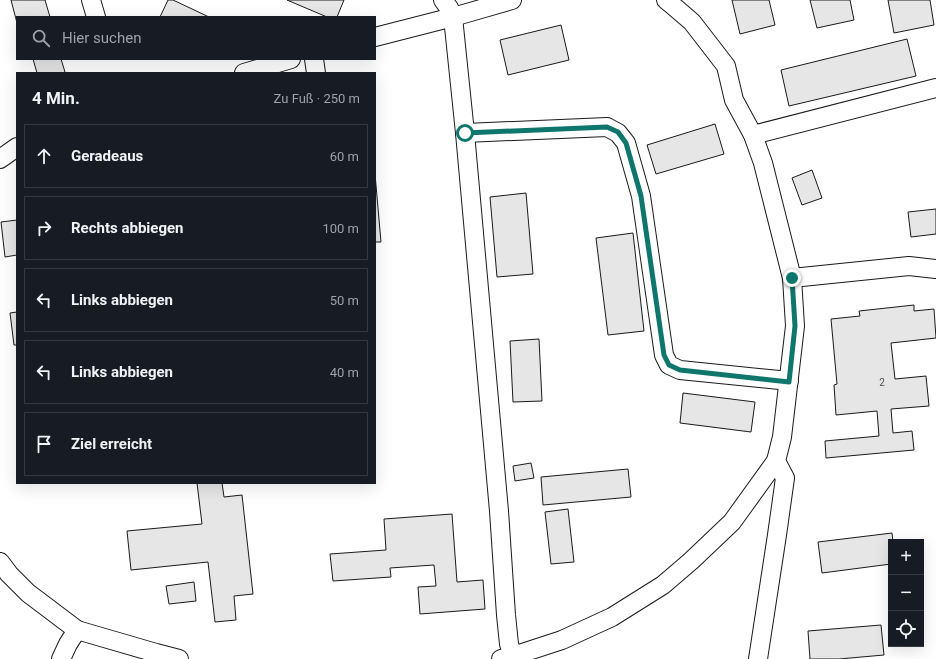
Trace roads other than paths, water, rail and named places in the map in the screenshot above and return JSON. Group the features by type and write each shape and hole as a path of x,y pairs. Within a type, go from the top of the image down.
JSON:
{"lane":[{"path":"91,0 96,16"},
{"path":"443,0 453,17 465,133 499,512 509,644 507,658 562,640 612,617 663,585 732,522 776,461 782,437 795,326 792,278 763,163 753,135 734,100 726,66 692,22 666,0"},
{"path":"376,36 453,17 512,0"},
{"path":"247,72 287,60"},
{"path":"314,60 316,72"},
{"path":"753,135 936,88"},
{"path":"465,133 607,127 618,132 626,143 641,196 664,355 669,365 680,370 789,382"},
{"path":"0,159 16,148"},
{"path":"909,266 936,256"},
{"path":"792,278 909,266 936,269"},
{"path":"758,659 785,478 776,461"},
{"path":"0,562 9,574 28,593 77,630 179,659"},
{"path":"61,659 77,630"}]}
